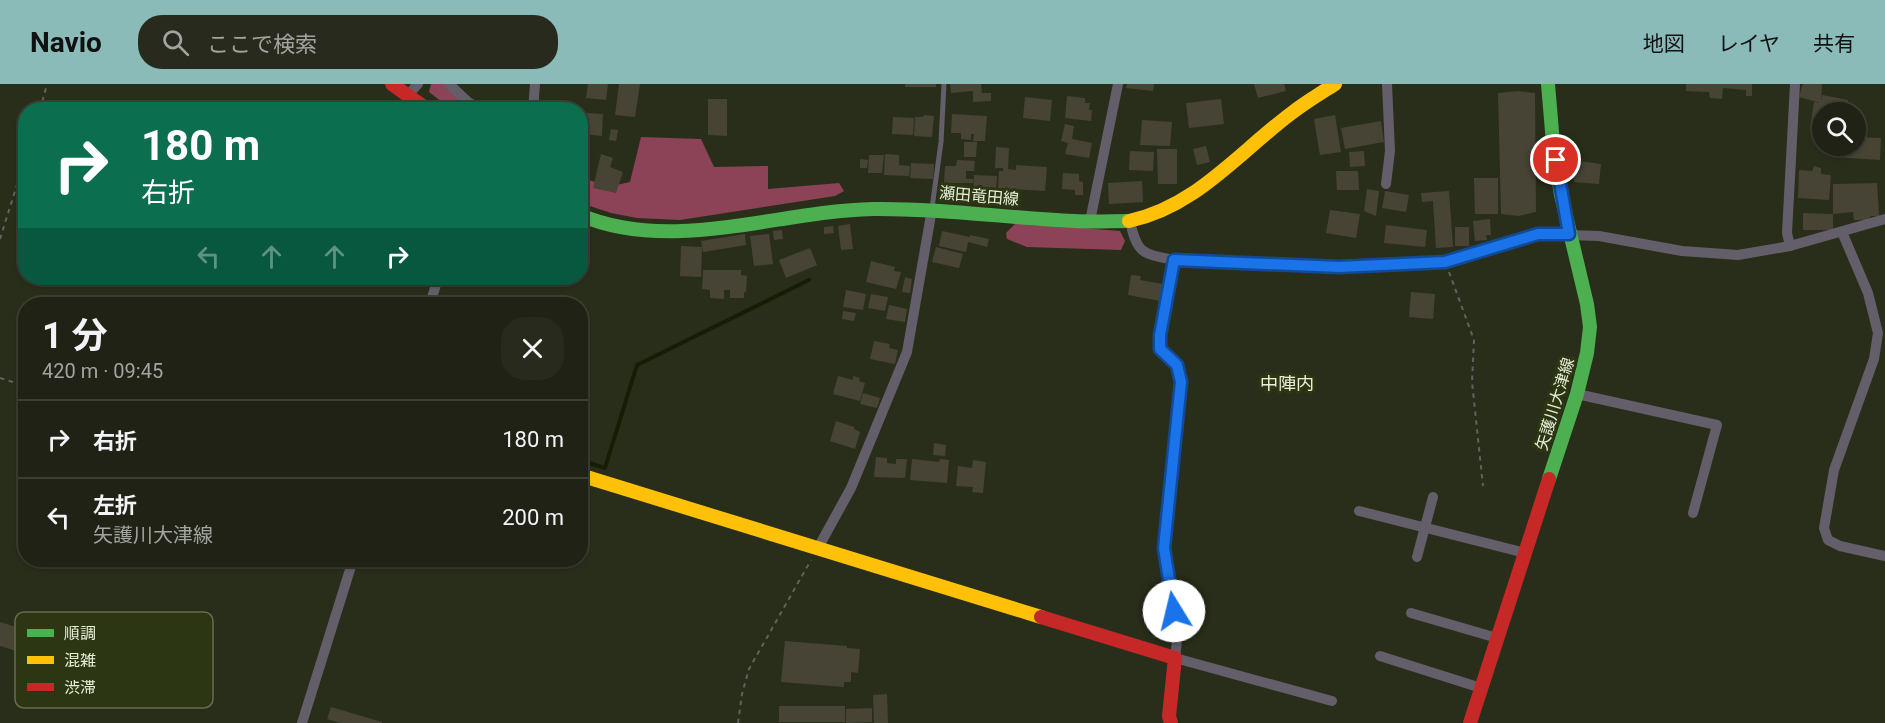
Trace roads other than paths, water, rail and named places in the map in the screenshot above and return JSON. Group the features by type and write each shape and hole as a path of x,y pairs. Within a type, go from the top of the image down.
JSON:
{"main road":[{"path":"393,84 413,89 423,102"},
{"name":"瀬田竜田線","path":"588,218 631,230 670,231 745,225 820,213 871,209 932,209 1090,221 1130,221 1162,212 1188,198 1293,112 1335,84"},
{"name":"矢護川大津線","path":"1470,723 1577,394 1587,353 1590,327 1587,304 1569,234 1553,143 1548,84"},
{"path":"588,477 1175,658 1169,716 1171,723"}],"street":[{"path":"449,84 468,102"},
{"path":"534,102 535,84"},
{"path":"1090,221 1118,84"},
{"path":"1386,184 1390,151 1387,84"},
{"path":"1790,246 1787,233 1795,84"},
{"path":"818,548 851,488 907,352 932,209"},
{"path":"1130,221 1135,243 1146,254 1174,260 1339,267 1445,262 1538,234 1599,236 1682,251 1738,255 1790,246 1885,219"},
{"path":"1842,232 1868,293 1878,333 1874,359 1834,470 1824,528 1828,540 1840,546 1885,556"},
{"path":"1174,260 1160,349 1177,365 1181,382 1164,548 1178,632 1175,658 1332,701"},
{"path":"1577,394 1717,425 1693,513"},
{"path":"1417,557 1433,497"},
{"path":"1359,511 1525,553"},
{"path":"302,723 351,567"},
{"path":"1411,613 1497,638"},
{"path":"1380,656 1481,688"}],"lane":[{"path":"932,209 941,142 944,84"}],"waterway":[{"path":"588,463 605,468 637,365 809,280"}],"district":[{"name":"中陣内","path":"1287,383"}]}
